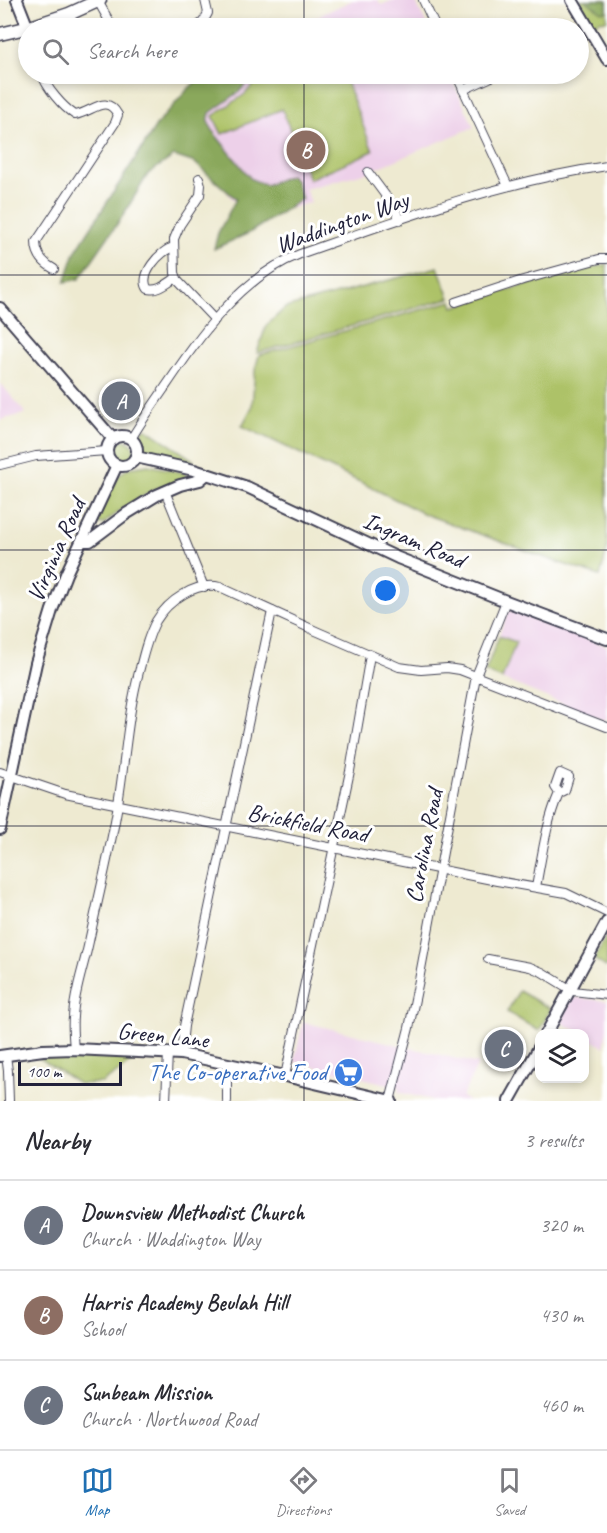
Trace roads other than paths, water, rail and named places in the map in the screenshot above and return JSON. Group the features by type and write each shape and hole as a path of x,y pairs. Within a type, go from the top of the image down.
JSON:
{"main road":[{"path":"58,18 99,0"},
{"path":"0,34 18,30"}],"street":[{"path":"17,0 25,18"},
{"path":"99,0 108,18"},
{"path":"205,0 208,13 205,18"},
{"path":"423,0 431,18"},
{"path":"572,0 583,18"},
{"path":"589,29 607,59"},
{"path":"47,84 66,109 75,115 101,104 114,108 118,115 36,243 40,258 54,269"},
{"path":"460,84 508,186"},
{"path":"463,90 476,84"},
{"name":"Waddington Way","path":"131,439 183,361 215,320 245,288 274,266 300,254 508,186 607,166"},
{"path":"368,172 394,207 400,220"},
{"path":"199,178 200,195 174,239 176,278 215,320"},
{"path":"174,247 166,249 156,259 145,277 145,284 148,289 153,290 176,278"},
{"path":"456,302 523,280 599,259 607,259"},
{"path":"0,308 113,439"},
{"path":"122,436 131,439 136,446 136,457 127,465 117,465 111,460 107,451 113,439 122,436"},
{"path":"0,465 36,456 107,451"},
{"name":"Ingram Road","path":"136,457 207,474 247,487 359,540 506,601 607,639"},
{"name":"Virginia Road","path":"0,829 43,636 59,591 117,465"},
{"path":"82,541 90,541 126,514 165,490 200,480 207,474"},
{"path":"165,490 204,587"},
{"path":"74,1049 73,1011 118,805 134,691 147,643 156,621 169,605 189,591 211,586 220,587 370,655 405,668 447,668 476,676 607,726"},
{"name":"Carolina Road","path":"390,1101 409,1028 476,676 506,601"},
{"path":"182,1054 184,1026 272,611"},
{"path":"285,1076 358,728 370,655"},
{"name":"Brickfield Road","path":"0,772 65,794 572,895 607,913"},
{"path":"536,887 546,835 559,794"},
{"path":"549,1029 607,922"},
{"path":"488,959 530,967 573,991 607,995"},
{"name":"Green Lane","path":"3,1055 74,1049 168,1052 390,1101"},
{"path":"166,1101 168,1052"},
{"path":"3,1055 8,1071 9,1101"},
{"path":"509,1101 535,1055"},
{"path":"227,1101 227,1076 230,1064"}],"place":[{"name":"Harris Academy Beulah Hill","path":"306,150"},
{"name":"Downsview Methodist Church","path":"121,401"},
{"name":"Sunbeam Mission","path":"504,1049"},
{"name":"The Co-operative Food","path":"348,1072"}]}
